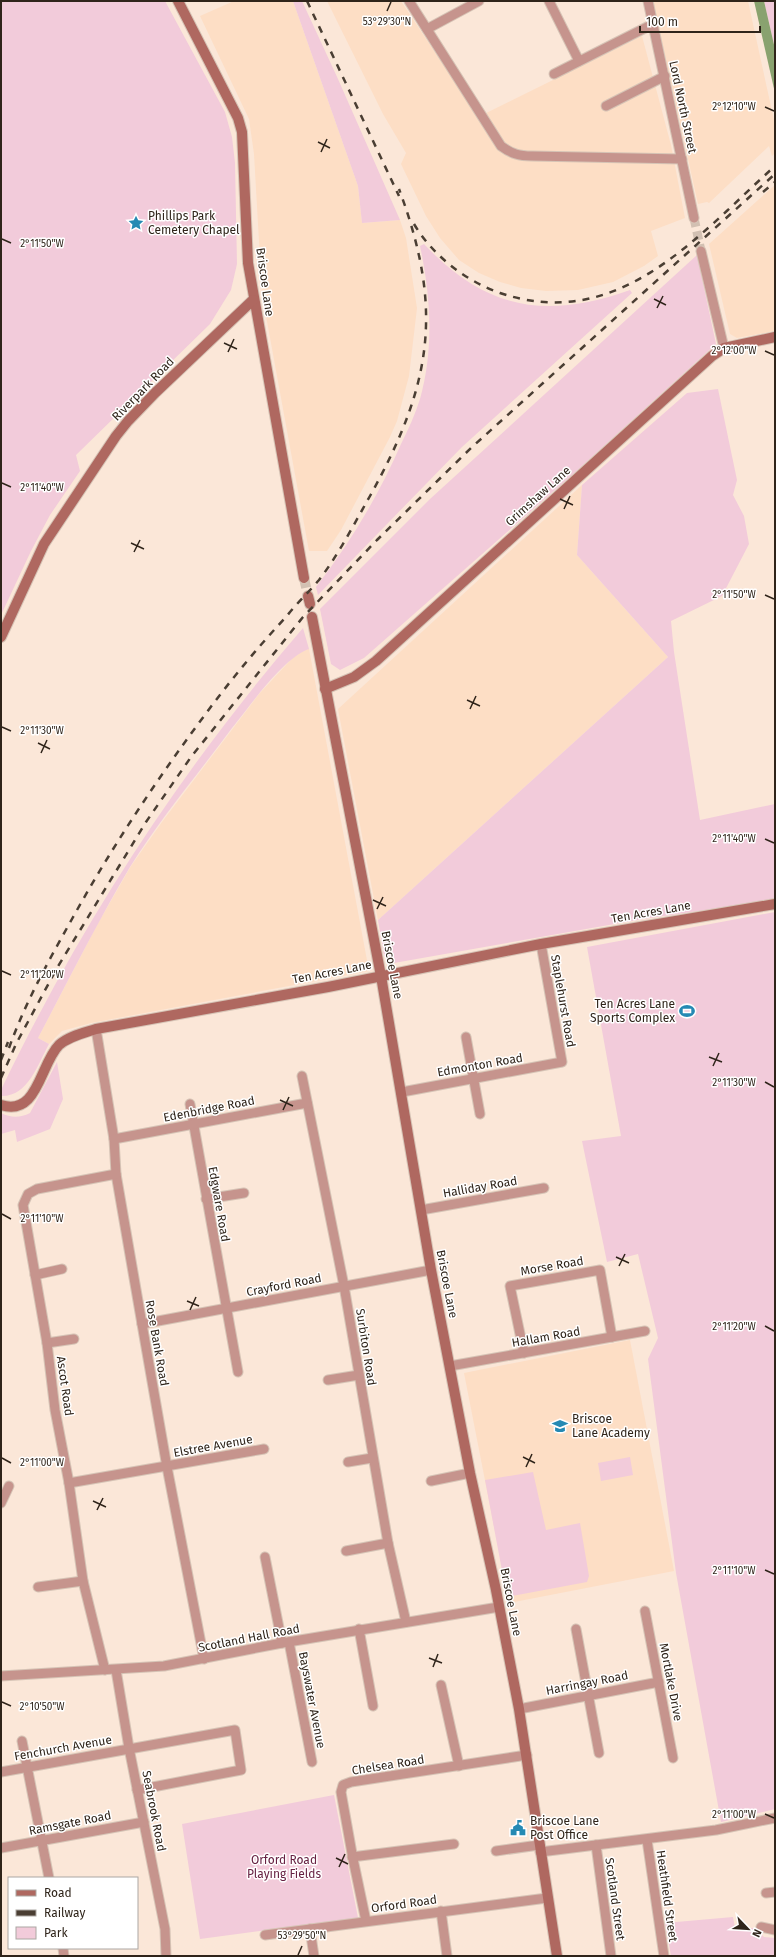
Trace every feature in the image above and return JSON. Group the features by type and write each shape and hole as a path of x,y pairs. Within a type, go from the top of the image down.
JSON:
{"street":[{"name":"Briscoe Lane","path":"178,1 235,112 242,132 248,263 253,300 304,578"},
{"path":"409,1 502,146 510,152 517,156 682,159"},
{"path":"427,30 479,1"},
{"path":"550,1 579,61"},
{"name":"Lord North Street","path":"648,1 694,218"},
{"path":"554,74 653,24"},
{"path":"606,106 665,76"},
{"path":"702,251 724,348"},
{"name":"Riverpark Road","path":"1,636 50,534 124,426 155,393 253,300"},
{"name":"Grimshaw Lane","path":"325,689 354,677 376,661 712,356 724,348 775,337"},
{"name":"Briscoe Lane","path":"312,617 381,976 402,1092 431,1270 470,1473 519,1709 557,1956"},
{"name":"Ten Acres Lane","path":"1,1105 16,1107 28,1101 60,1044 76,1036 96,1029 381,976 541,944 775,904"},
{"name":"Staplehurst Road","path":"541,944 562,1062"},
{"name":"Rose Bank Road","path":"96,1029 114,1140 116,1174 167,1467 204,1659"},
{"path":"466,1036 480,1114"},
{"name":"Edmonton Road","path":"402,1092 473,1077 562,1062"},
{"name":"Surbiton Road","path":"302,1076 344,1286 372,1458 388,1543 406,1622"},
{"name":"Edenbridge Road","path":"114,1140 307,1103"},
{"name":"Edgware Road","path":"190,1104 238,1372"},
{"name":"Ascot Road","path":"105,1670 83,1581 69,1483 55,1410 47,1344 23,1205 28,1194 37,1188 116,1174"},
{"name":"Halliday Road","path":"421,1210 544,1188"},
{"path":"206,1199 244,1193"},
{"path":"35,1275 62,1269"},
{"name":"Crayford Road","path":"142,1324 431,1270"},
{"name":"Morse Road","path":"524,1353 510,1286 600,1270 612,1337"},
{"name":"Hallam Road","path":"450,1366 645,1331"},
{"path":"47,1344 74,1338"},
{"path":"328,1380 359,1374"},
{"name":"Elstree Avenue","path":"69,1483 264,1449"},
{"path":"348,1462 372,1458"},
{"path":"431,1481 470,1473"},
{"path":"1,1503 9,1486"},
{"path":"346,1551 388,1543"},
{"name":"Bayswater Avenue","path":"266,1557 312,1762"},
{"path":"38,1587 83,1581"},
{"name":"Scotland Hall Road","path":"1,1676 164,1666 285,1642 499,1607"},
{"name":"Mortlake Drive","path":"645,1611 673,1758"},
{"path":"576,1628 599,1753"},
{"path":"359,1629 374,1706"},
{"name":"Seabrook Road","path":"116,1670 129,1748 165,1929 166,1956"},
{"name":"Harringay Road","path":"519,1709 659,1682"},
{"path":"442,1685 460,1766"},
{"name":"Fenchurch Avenue","path":"1,1772 235,1730 241,1770 137,1790"},
{"path":"22,1741 49,1877"},
{"name":"Chelsea Road","path":"366,1921 352,1857 341,1792 343,1785 351,1782 527,1755"},
{"path":"496,1851 596,1845 647,1840 716,1830 775,1818"},
{"name":"Ramsgate Road","path":"1,1848 144,1822"},
{"name":"Heathfield Street","path":"647,1840 664,1956"},
{"path":"352,1857 454,1844"},
{"name":"Scotland Street","path":"596,1845 611,1956"},
{"name":"Orford Road","path":"265,1935 547,1898"},
{"path":"441,1911 446,1956"},
{"path":"761,1927 775,1930"},
{"path":"310,1929 314,1956"}],"shaded area":[{"path":"234,1 293,1 358,186 362,223 400,220 406,238 417,308 409,376 397,421 390,437 341,530 327,551 309,551 262,294 254,154 249,119 200,16"},
{"path":"327,1 401,1 478,117 642,36 671,145 685,218 651,231 658,256 644,266 613,282 578,290 546,291 521,288 500,282 479,273 459,260 440,238 426,216 401,164 406,153 383,114"},
{"path":"653,1 748,1 775,125 775,153 772,156 769,146 709,203 698,204"},
{"path":"754,1 764,1 775,49 775,93"},
{"path":"775,185 775,331 737,338 730,334 709,244"},
{"path":"582,485 577,555 668,657 378,920 338,709"},
{"path":"309,649 369,971 91,1023 62,1031 49,1044 38,1038 97,925 131,866 162,822 259,694 298,652"},
{"name":"Briscoe Lane Academy","path":"630,1340 674,1571 509,1603 464,1373"}],"green space":[{"path":"1,1 165,1 225,112 232,137 235,163 237,264 231,290 210,324 76,455 80,471 50,515 31,551 1,615"},
{"path":"293,1 302,1 400,220 362,223 358,186"},
{"path":"764,1 775,1 775,49"},
{"path":"424,244 447,266 471,283 494,295 519,303 544,306 571,305 600,299 630,290 632,293 462,447 318,595 316,587 352,536 383,482 409,428 420,399 429,342 429,304 420,246"},
{"path":"697,255 716,344 572,475 364,658 340,670 331,664 320,609 430,499"},
{"path":"718,389 737,480 733,495 744,516 749,544 722,596 671,621 674,652 700,820 775,804 775,898 754,903 643,919 394,963 384,956 378,920 668,657 577,555 582,485 687,393"},
{"path":"303,628 309,649 299,654 289,662 257,696 142,849 106,909 38,1038 49,1044 36,1070 25,1085 18,1091 10,1095 1,1096 1,1090 65,967 100,907 137,849 175,792 216,736"},
{"path":"775,912 775,1809 721,1822 676,1573 648,1359 658,1338 638,1254 607,1262 582,1141 621,1136 587,947"},
{"path":"57,1062 63,1099 50,1129 17,1142 15,1130 1,1134 1,1113 16,1117 30,1113"},
{"path":"630,1457 633,1475 601,1481 598,1463"},
{"path":"533,1472 546,1530 580,1523 589,1576 587,1582 507,1597 485,1480"},
{"name":"Orford Road Playing Fields","path":"334,1795 358,1918 200,1939 182,1824"},
{"path":"733,1917 735,1928 755,1928 764,1937 775,1938 775,1956 671,1956 665,1923"}],"tunnel":[{"path":"694,218 701,251"},
{"path":"304,578 308,596"}],"railway":[{"path":"307,1 399,196"},
{"path":"414,224 431,247 451,266 487,288 500,293 543,302 582,300 618,289 652,271 685,248 775,166"},
{"path":"1,1078 16,1044 57,968 146,822 191,757 303,617 377,540 471,448 775,174"},
{"path":"763,192 775,182"},
{"path":"9,1048 30,998 55,950 88,891 137,811 228,684 319,580 340,549 391,456 407,418 418,382 425,346 426,310 422,272 413,232 399,189"},
{"path":"1,1060 8,1042"}],"place":[{"name":"Phillips Park Cemetery Chapel","path":"136,223"},
{"name":"Ten Acres Lane Sports Complex","path":"687,1011"},
{"name":"Briscoe Lane Academy","path":"560,1426"},
{"name":"Briscoe Lane Post Office","path":"518,1828"}]}
